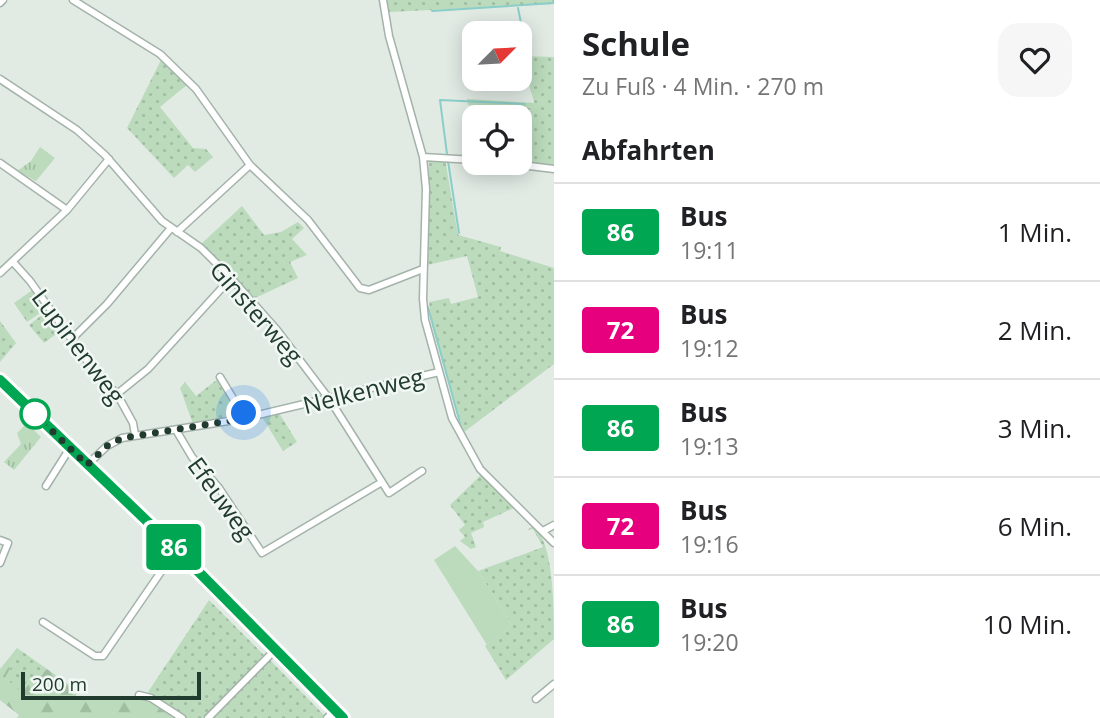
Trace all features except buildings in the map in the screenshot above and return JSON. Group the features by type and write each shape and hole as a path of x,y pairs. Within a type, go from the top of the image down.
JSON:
{"street":[{"path":"73,0 160,54 207,101 250,164 308,220 360,288 369,290 423,269"},
{"path":"383,0 423,157 426,189 423,269 425,320 452,418 480,469 554,543"},
{"name":"Ginsterweg","path":"0,79 77,130 109,159 174,230 201,248 277,330 330,400"},
{"path":"423,157 462,159"},
{"path":"0,273 67,210 109,159"},
{"path":"0,163 67,210"},
{"path":"72,338 107,304 174,230 210,202 250,164"},
{"path":"532,166 554,169"},
{"name":"Lupinenweg","path":"13,262 30,281 94,371 117,394 133,423 135,435"},
{"path":"117,394 148,369 231,278"},
{"name":"Nelkenweg","path":"87,465 107,446 135,435 245,418 439,372"},
{"path":"220,377 245,418"},
{"path":"0,380 177,550 343,718"},
{"path":"330,400 382,482"},
{"name":"Efeuweg","path":"176,430 191,457 208,474 262,553 382,482 389,493 422,471"},
{"path":"46,486 70,448"},
{"path":"543,531 554,525"},
{"path":"0,540 8,543 0,562"},
{"path":"43,622 95,656 103,656 177,550"},
{"path":"208,718 274,651"},
{"path":"536,699 554,684"},
{"path":"139,695 150,698 182,718"},
{"path":"327,718 335,710"}],"green space":[{"path":"386,0 553,0 554,4 389,12"},
{"path":"532,56 554,57 554,168 532,165 532,108 536,108 531,91"},
{"path":"162,58 188,84 160,107 193,148 206,149 213,157 195,172 188,165 174,178 127,128"},
{"path":"467,99 535,103 536,108 532,108 532,105 468,105"},
{"path":"40,147 55,158 36,181 17,171 31,161"},
{"path":"429,159 445,159 458,235 501,247 500,251 554,268 554,364 464,432 432,326 429,302 449,298 451,304 478,297 467,256 427,265"},
{"path":"242,206 264,235 281,232 298,222 304,228 292,239 307,255 290,262 298,278 253,299 201,244"},
{"path":"34,289 46,309 27,322 14,303"},
{"path":"47,311 59,332 44,343 29,325"},
{"path":"0,321 16,343 0,362"},
{"path":"219,378 240,414 193,424 180,388 185,382 196,396"},
{"path":"279,413 297,442 283,451 262,417"},
{"path":"24,426 31,427 41,437 14,470 4,462 21,444 17,433"},
{"path":"481,475 514,508 483,522 484,527 471,533 476,547 471,549 460,541 465,537 459,530 465,525 450,505"},
{"path":"531,527 539,533 548,558 553,593 554,639 506,680 485,646 512,625 478,571 543,547 533,529 528,530"},
{"path":"455,546 478,571 512,625 487,645 434,560"},
{"path":"209,600 264,655 203,718 187,718 148,692"},
{"path":"17,648 20,650 5,678 21,691 47,669 78,691 75,697 115,700 134,697 160,706 178,718 17,718 19,715 0,700 0,669"},
{"path":"20,650 47,669 21,692 5,678"},
{"path":"269,659 324,715 322,718 211,718"}],"waterway":[{"path":"432,11 554,3"},
{"path":"518,8 521,21"},
{"path":"447,154 440,100 525,104"},
{"path":"448,161 459,233"},
{"path":"428,307 462,430"},
{"path":"316,685 350,718"}],"bus line":[{"name":"86","path":"0,380 177,550 343,718"}],"route":[{"path":"35,414 87,465 101,450 116,440 241,419 245,418 244,413"}]}
